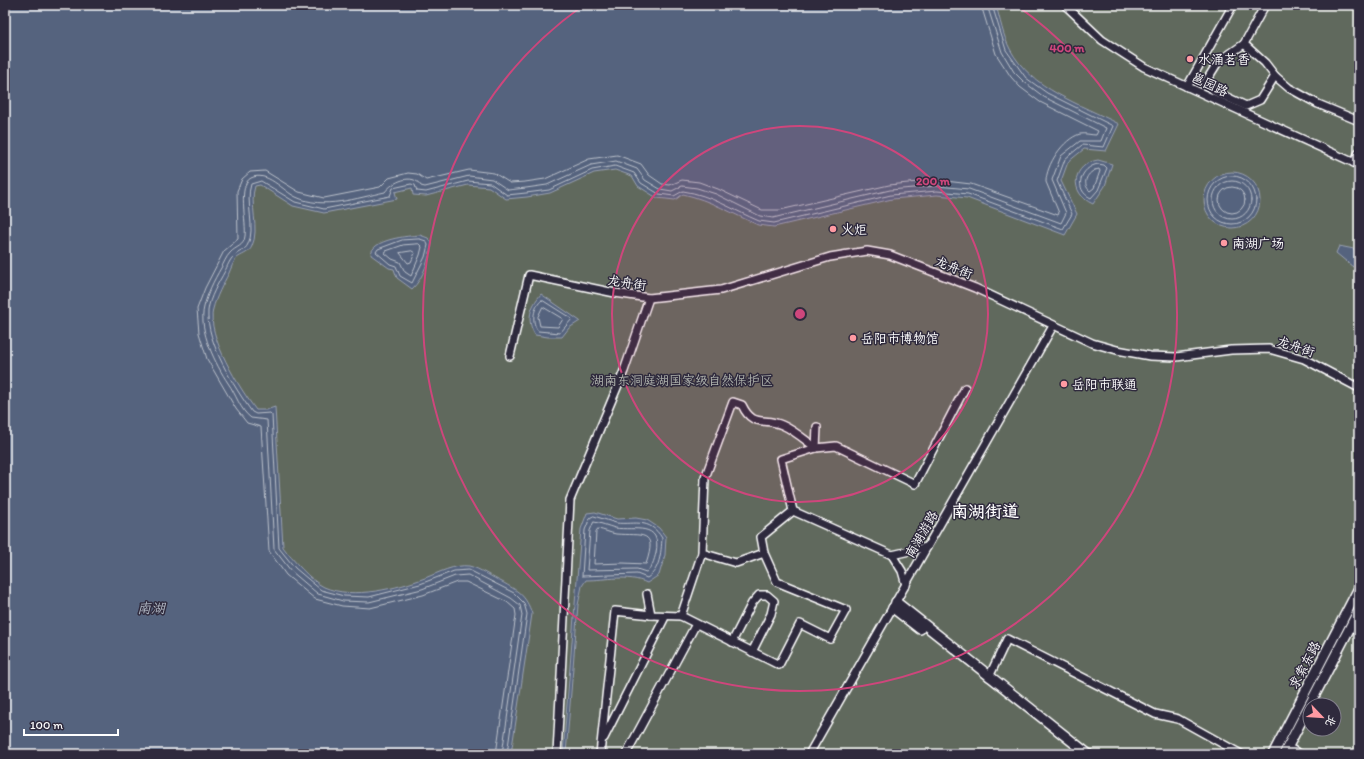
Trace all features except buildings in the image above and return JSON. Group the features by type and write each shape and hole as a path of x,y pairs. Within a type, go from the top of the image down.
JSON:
{"main road":[{"name":"求索东路","path":"1272,754 1359,588"},
{"path":"894,605 1088,754"},
{"path":"894,605 1078,754"},
{"name":"求索东路","path":"1286,751 1359,610"}],"street":[{"name":"邕园路","path":"1064,5 1102,40 1144,67 1356,164"},
{"path":"1187,87 1233,5"},
{"path":"1265,5 1244,44 1218,62 1205,83 1216,92 1246,106 1260,100 1274,76"},
{"path":"1244,44 1265,63 1274,76 1289,88 1318,104 1359,121"},
{"path":"1356,164 1359,152"},
{"name":"龙舟街","path":"510,356 529,275 615,293 649,298 721,290 830,257 867,250 890,255 975,288 1053,326 1092,343 1117,350 1150,356 1176,357 1231,350 1269,349 1304,359 1359,388"},
{"path":"557,754 570,500 624,371 649,298"},
{"name":"南湖游路","path":"810,754 1053,326"},
{"path":"793,511 781,459 816,448 836,446 914,484 965,388"},
{"path":"681,616 702,552 705,478 733,402 742,405 747,415 756,422 781,424 816,448"},
{"path":"816,448 817,427"},
{"path":"600,754 615,611 665,617 681,616 779,665 800,624 830,639 846,610 777,582 764,553 761,537 793,511"},
{"path":"793,511 892,555 902,571 906,585"},
{"path":"892,555 927,547"},
{"path":"702,552 736,563 764,553"},
{"path":"647,594 651,615"},
{"path":"732,642 752,603 759,594 767,595 774,601 771,614 752,652"},
{"path":"602,743 665,617"},
{"path":"626,754 696,624"},
{"path":"989,677 1007,639 1155,714 1178,720 1240,754"},
{"path":"1286,751 1300,754"}],"green space":[{"name":"湖南东洞庭湖国家级自然保护区","path":"5,5 1359,5 1359,754 5,754"}],"water":[{"name":"南湖","path":"5,5 996,5 1010,49 1019,63 1030,75 1058,94 1119,124 1106,151 1084,149 1068,162 1061,181 1077,214 1065,235 967,198 937,195 892,199 774,227 758,225 712,204 683,194 675,200 657,198 638,186 632,176 615,170 594,173 550,193 527,197 506,199 489,187 468,185 426,196 413,195 412,188 395,192 397,199 324,213 293,206 260,185 255,186 253,201 255,232 252,246 249,251 238,257 233,264 216,300 212,320 219,347 249,401 256,410 266,410 275,407 283,547 313,580 324,587 336,591 362,593 389,589 414,582 458,566 469,566 513,588 521,594 527,602 532,614 511,754 5,754"},
{"path":"1098,160 1112,164 1105,186 1093,204 1085,199 1080,193 1076,179 1078,173 1083,167"},
{"path":"1226,172 1238,172 1248,176 1256,184 1260,194 1260,206 1256,216 1248,224 1238,228 1226,228 1216,224 1208,216 1204,206 1204,194 1208,184 1216,176"},
{"path":"420,235 428,238 432,243 423,274 412,289 397,278 394,269 389,268 371,255 377,245 383,242 391,239"},
{"path":"1339,246 1359,250 1359,257 1353,267 1336,253"},
{"path":"541,294 580,321 569,328 562,337 535,335 532,329 530,314 534,304"},
{"path":"595,512 617,519 636,518 647,520 659,528 666,537 665,555 659,575 647,583 640,580 617,578 586,580 582,586 578,605 566,754 563,754 581,529 587,513"}],"place":[{"name":"水涌茗香","path":"1190,59"},
{"name":"火炬","path":"833,229"},
{"name":"南湖广场","path":"1224,243"},
{"name":"岳阳市博物馆","path":"853,338"},
{"name":"岳阳市联通","path":"1064,384"}],"district":[{"name":"南湖街道","path":"985,511"}]}
